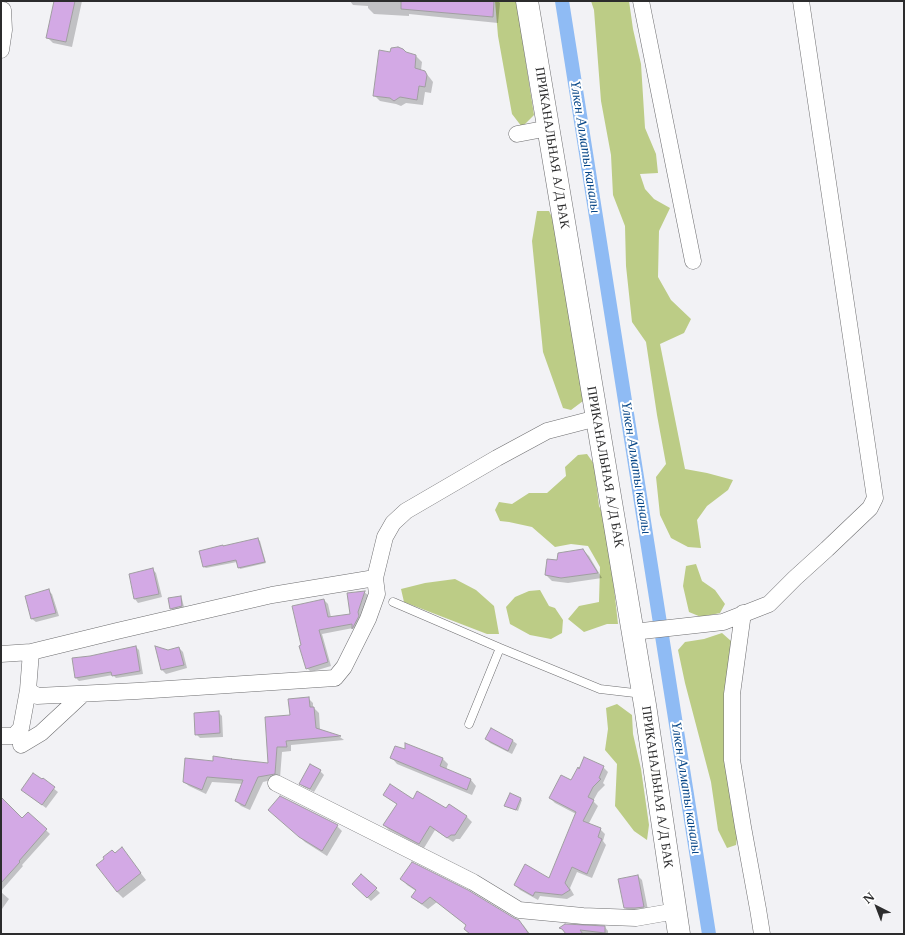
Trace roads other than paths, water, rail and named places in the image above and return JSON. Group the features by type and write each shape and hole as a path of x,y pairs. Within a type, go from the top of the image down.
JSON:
{"main road":[{"name":"ПРИКАНАЛЬНАЯ А/Д БАК","path":"527,1 634,632 679,934"}],"street":[{"path":"641,1 693,261"},
{"path":"634,632 723,622 769,604 870,508 875,498 801,1"},
{"path":"1,10 3,10 4,30 1,50"},
{"path":"517,134 548,128"},
{"path":"28,690 37,696 335,678 344,667 368,619 377,594 375,578 385,537 393,523 406,511 547,431 597,418"},
{"path":"1,654 31,652 272,595 375,578"},
{"path":"743,614 732,694 732,760 742,827 762,934"},
{"path":"1,736 14,736 21,728 28,690 31,652"},
{"path":"21,745 41,733 83,694"},
{"path":"276,783 473,882 519,910 583,916 636,918 676,911"}],"lane":[{"path":"393,602 600,689 643,694"},
{"path":"469,724 500,648"}],"waterway":[{"name":"Үлкен Алматы каналы","path":"562,1 709,934"}]}
